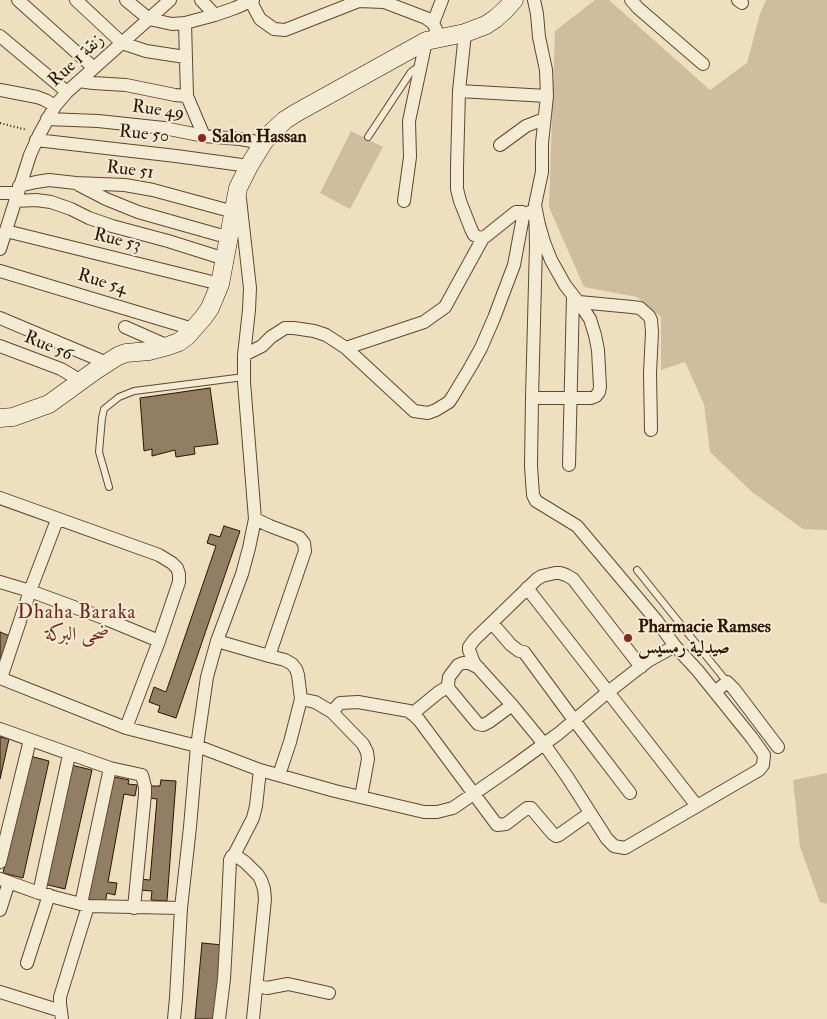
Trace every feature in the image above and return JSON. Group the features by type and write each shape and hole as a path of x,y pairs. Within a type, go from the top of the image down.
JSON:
{"street":[{"path":"18,0 94,68"},
{"path":"76,0 122,43 146,51 185,57"},
{"path":"126,0 149,19 172,24 185,23 215,15 251,0 260,19 274,29 285,30 359,1 395,3 426,18 433,34"},
{"name":"Rue 1 زنقة","path":"0,249 6,231 6,216 17,193 38,137 55,106 66,92 170,0"},
{"path":"201,0 215,15"},
{"path":"404,202 410,157 409,121 420,70 433,34 442,0"},
{"path":"0,418 12,417 49,404 118,356 179,342 193,329 210,308 220,284 238,188 263,143 273,131 296,113 433,34 465,33 486,25 495,19 514,0"},
{"path":"534,0 546,70 547,96 542,143 542,172 532,209 536,245 531,466 533,495 536,501 577,526 657,621 675,646 686,656 752,738 764,756 763,765 759,770 625,848 614,846 603,832 544,744 471,658 469,646 537,579 555,573 566,575 573,579 641,667"},
{"path":"631,0 703,64"},
{"path":"185,23 186,96 204,136"},
{"path":"465,33 459,91 457,189 466,221 474,235 483,238"},
{"path":"0,36 66,92"},
{"path":"79,81 126,85 186,96"},
{"path":"0,90 37,97 55,106"},
{"path":"459,91 547,96"},
{"name":"Rue 49","path":"47,119 98,121 158,127 204,136 263,143"},
{"path":"500,145 526,126 544,119"},
{"name":"Rue 50","path":"38,137 249,166"},
{"name":"Rue 51","path":"17,193 36,182 49,180 125,185 153,190 234,212"},
{"path":"76,183 106,199 138,212 230,238"},
{"path":"174,1019 197,746 207,677 217,642 242,574 255,519 244,377 250,288 238,188"},
{"path":"0,193 17,193 36,200 51,202 112,226 225,259"},
{"path":"346,348 424,322 445,307 483,238 516,212 532,209"},
{"path":"532,209 557,272 590,319 598,350 600,387 599,392 592,398 532,398"},
{"path":"244,355 262,346 284,328 320,333 346,348 414,410 428,414 444,407 471,366 494,318 514,265 522,220 532,209"},
{"name":"Rue 53","path":"6,231 220,284"},
{"name":"Rue 54","path":"0,271 193,329"},
{"path":"569,465 576,299"},
{"path":"576,299 640,308 649,316 652,332 650,430"},
{"path":"0,318 107,363"},
{"path":"125,327 168,346"},
{"name":"Rue 56","path":"0,346 61,369 81,381"},
{"path":"0,498 158,555 177,568 179,582 126,728"},
{"path":"255,519 299,537 305,547 270,656"},
{"path":"57,520 0,678 126,728 197,746 260,770 424,812 437,812 453,808 544,744 656,656 675,646"},
{"path":"0,582 101,617 159,641"},
{"path":"528,588 697,806"},
{"path":"492,623 512,646 524,652 630,793"},
{"path":"217,642 285,660 296,669 301,699 279,775"},
{"path":"479,668 469,663 458,665 449,677 448,684 478,724 483,725 489,722 512,705"},
{"path":"715,692 727,682 778,747"},
{"path":"412,714 439,692 450,689"},
{"path":"301,699 315,702 332,712 360,740 367,752 368,759 361,797"},
{"path":"332,712 340,702 358,702 409,711 419,720 497,825 506,824 527,808 531,808 556,836 590,813"},
{"path":"0,729 110,768 142,775 145,787 134,908"},
{"path":"0,862 30,740"},
{"path":"27,963 44,894 69,754"},
{"path":"62,1015 60,997 84,905 110,768"},
{"path":"219,1019 228,924 230,860 234,856 253,818 260,770"},
{"path":"234,856 250,866 263,884 264,899 253,1019"},
{"path":"0,910 4,881 84,905 182,908"},
{"path":"257,986 267,988 288,984 329,993"},
{"path":"0,992 62,1015"}],"lane":[{"path":"368,137 411,72 420,70"},
{"path":"109,487 99,452 104,409 119,397 134,391 244,377"},
{"path":"637,570 727,682"}],"path":[{"path":"0,123 19,128 38,137"}],"shaded area":[{"path":"595,0 609,0 710,90 747,63 760,14 766,0 827,0 827,530 803,529 752,492 710,452 704,404 685,362 661,370 661,317 637,297 584,287 549,207 555,31"},
{"path":"351,131 383,147 350,209 320,193"},
{"path":"827,773 827,904 820,902 800,847 793,780"}],"building":[{"path":"210,388 218,444 194,447 195,454 176,457 175,450 152,456 152,449 144,451 140,398"},
{"path":"224,526 240,531 176,718 158,712 160,706 149,702 154,687 166,692 216,546 207,543 210,534 220,537"},
{"path":"0,632 10,636 0,666"},
{"path":"0,737 9,739 0,779"},
{"path":"30,756 49,761 23,878 3,873"},
{"path":"71,765 92,770 65,889 44,884"},
{"path":"109,776 129,780 128,784 137,785 135,796 124,794 108,882 117,883 115,895 107,893 105,903 87,900"},
{"path":"161,780 176,781 167,901 151,900 152,891 139,890 140,879 150,880 157,799 149,798 150,786 160,786"},
{"path":"202,943 223,945 216,1019 195,1019"}],"place":[{"name":"Salon Hassan","path":"202,138"},
{"name":"Pharmacie Ramses صيدلية رمسيس","path":"628,638"}],"district":[{"name":"Dhaha Baraka ضحى البركة","path":"77,625"}]}
